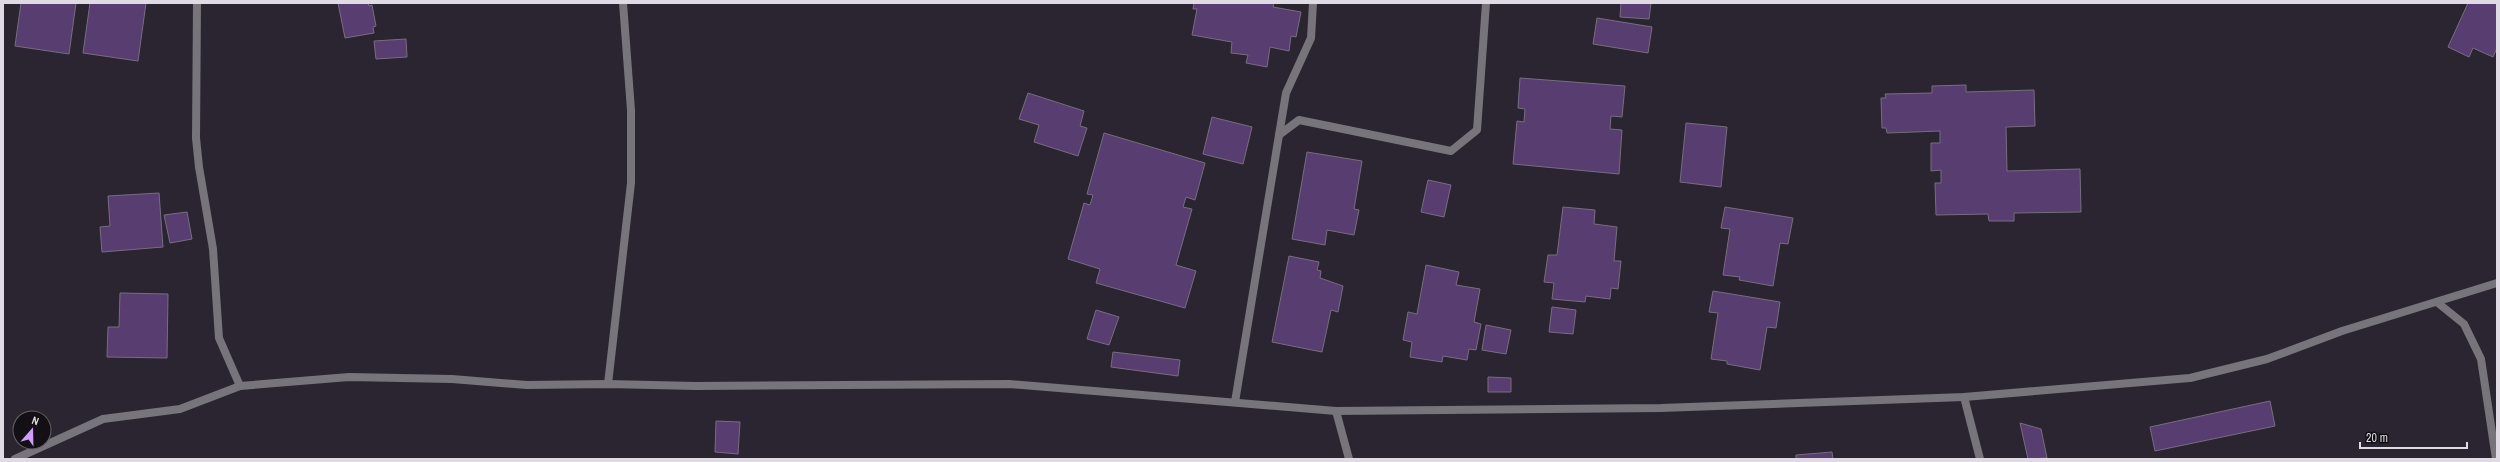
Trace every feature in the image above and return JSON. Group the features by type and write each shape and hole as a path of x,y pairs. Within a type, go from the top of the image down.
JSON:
{"street":[{"path":"197,3 196,138 198,167 213,249 219,338 240,386"},
{"path":"608,384 631,183 631,110 623,3"},
{"path":"1235,402 1286,93 1311,38 1313,3"},
{"path":"1279,135 1299,120 1450,151 1477,130 1486,3"},
{"path":"15,459 103,418 180,409 240,386 349,377 452,379 527,385 608,384 696,386 1009,384 1336,411 1676,407 1964,397 2190,378 2267,359 2342,332 2497,284"},
{"path":"2438,303 2464,324 2481,359 2496,459"},
{"path":"1964,397 1980,459"},
{"path":"1336,411 1349,459"}],"building":[{"path":"21,3 76,3 69,54 15,46"},
{"path":"90,3 146,3 138,61 83,53"},
{"path":"338,3 368,3 369,6 372,5 376,26 373,27 374,33 345,38"},
{"path":"1194,3 1274,3 1273,7 1301,12 1296,37 1291,36 1289,51 1270,47 1267,67 1246,63 1248,55 1231,53 1232,42 1192,35 1197,9 1193,9"},
{"path":"1621,3 1651,3 1649,19 1620,17"},
{"path":"2468,3 2497,3 2497,48 2493,57 2473,48 2469,57 2448,47"},
{"path":"1597,18 1652,27 1648,53 1593,44"},
{"path":"406,39 407,57 376,59 374,41"},
{"path":"1520,78 1625,86 1622,117 1611,116 1610,129 1622,130 1619,174 1513,164 1517,121 1524,122 1525,109 1518,108"},
{"path":"1966,85 1966,92 2034,90 2035,126 2006,127 2007,171 2080,169 2081,212 2014,213 2014,221 1989,221 1988,214 1936,215 1935,183 1941,183 1941,170 1931,171 1931,143 1940,143 1940,131 1887,133 1886,128 1882,128 1881,98 1886,98 1885,94 1932,93 1932,86"},
{"path":"1028,93 1084,111 1080,126 1087,128 1078,156 1034,142 1039,125 1019,119"},
{"path":"1212,117 1252,127 1243,164 1203,154"},
{"path":"1686,123 1727,127 1721,187 1680,182"},
{"path":"1104,133 1205,163 1195,200 1186,197 1183,207 1192,209 1176,265 1196,271 1185,308 1096,283 1100,269 1068,259 1084,203 1090,205 1093,195 1087,194"},
{"path":"1307,152 1362,161 1354,209 1359,210 1354,235 1327,230 1325,245 1292,239"},
{"path":"1428,180 1451,185 1444,217 1421,212"},
{"path":"159,193 163,247 102,252 100,227 110,226 108,196"},
{"path":"1563,207 1595,210 1594,224 1617,227 1614,261 1621,261 1618,289 1611,288 1610,299 1586,296 1585,302 1552,299 1554,283 1544,282 1548,255 1557,255"},
{"path":"1725,207 1793,218 1788,244 1780,243 1773,286 1739,280 1740,277 1723,275 1730,229 1721,228"},
{"path":"187,212 192,239 170,243 164,215"},
{"path":"1289,256 1319,262 1317,270 1321,271 1320,278 1343,286 1338,312 1331,310 1322,352 1272,342"},
{"path":"1426,265 1459,272 1456,285 1480,289 1474,322 1481,324 1476,350 1469,349 1467,360 1443,356 1442,362 1410,357 1412,342 1403,340 1408,312 1417,314"},
{"path":"1713,291 1780,302 1776,328 1767,327 1760,370 1727,364 1727,361 1711,359 1718,313 1709,312"},
{"path":"120,293 168,294 167,358 107,357 108,327 119,327"},
{"path":"1552,307 1576,310 1573,334 1549,332"},
{"path":"1096,310 1119,317 1109,345 1087,339"},
{"path":"1486,325 1511,330 1506,354 1482,350"},
{"path":"1113,352 1180,360 1178,376 1111,367"},
{"path":"1488,377 1511,378 1511,392 1488,392"},
{"path":"2270,401 2275,426 2155,451 2150,427"},
{"path":"716,421 740,422 738,454 715,452"},
{"path":"2020,423 2041,429 2047,458 2028,459"},
{"path":"1832,452 1833,459 1796,459 1796,455"}]}
